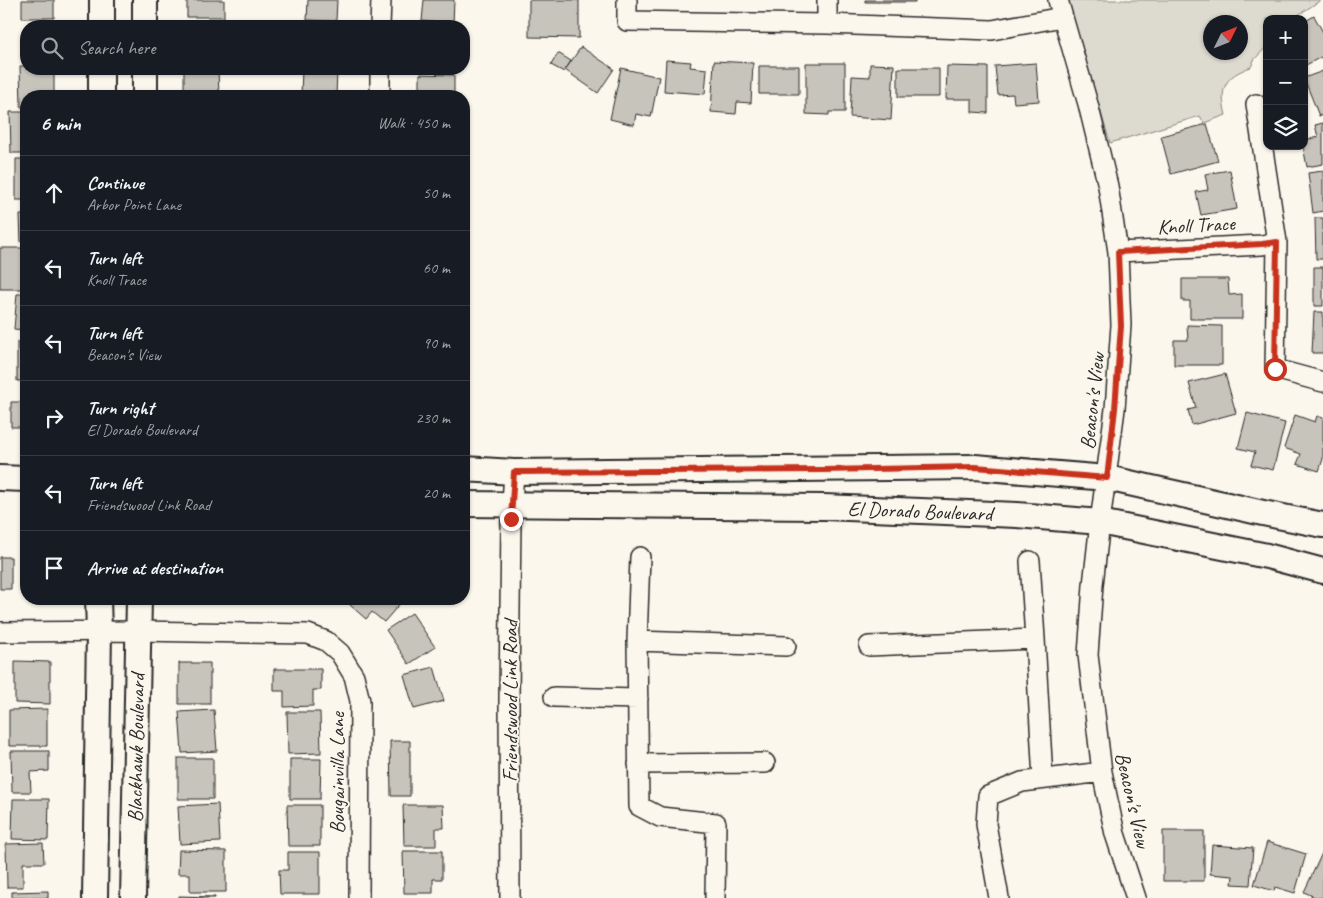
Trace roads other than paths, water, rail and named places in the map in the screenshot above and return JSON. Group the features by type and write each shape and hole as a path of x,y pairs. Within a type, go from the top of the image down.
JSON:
{"main road":[{"path":"102,0 102,20"},
{"path":"145,0 145,20"},
{"path":"101,75 101,90"},
{"path":"145,75 145,90"},
{"name":"El Dorado Boulevard","path":"514,472 975,467 1107,478 1323,525"},
{"path":"470,469 514,472"},
{"path":"0,478 20,479"},
{"path":"470,504 511,505"},
{"name":"El Dorado Boulevard","path":"511,505 824,507 1017,515 1100,522 1267,556 1323,571"},
{"name":"Blackhawk Boulevard","path":"94,898 98,605"},
{"name":"Blackhawk Boulevard","path":"133,898 139,605"}],"street":[{"path":"380,20 381,0"},
{"path":"627,0 627,21 827,24 992,30 1060,8"},
{"path":"827,0 827,24"},
{"name":"Beacon's View","path":"1060,8 1088,104 1108,186 1118,252 1121,326 1115,409 1093,585 1088,655 1102,772 1115,834 1136,898"},
{"path":"380,75 380,90"},
{"path":"1256,104 1277,242 1275,369 1323,382"},
{"name":"Knoll Trace","path":"1118,252 1277,242"},
{"name":"Friendswood Link Road","path":"510,898 511,505 514,472"},
{"path":"640,557 637,641 639,806 660,817 716,823 715,898"},
{"path":"1030,561 1043,779"},
{"path":"0,632 138,631"},
{"name":"Bougainvilla Lane","path":"138,631 308,634 326,641 340,653 354,676 360,702 359,898"},
{"path":"869,646 1035,639"},
{"path":"637,641 786,646"},
{"path":"554,697 638,699"},
{"path":"638,764 765,763"},
{"path":"999,898 986,824 988,796 1022,782 1102,772"}]}
